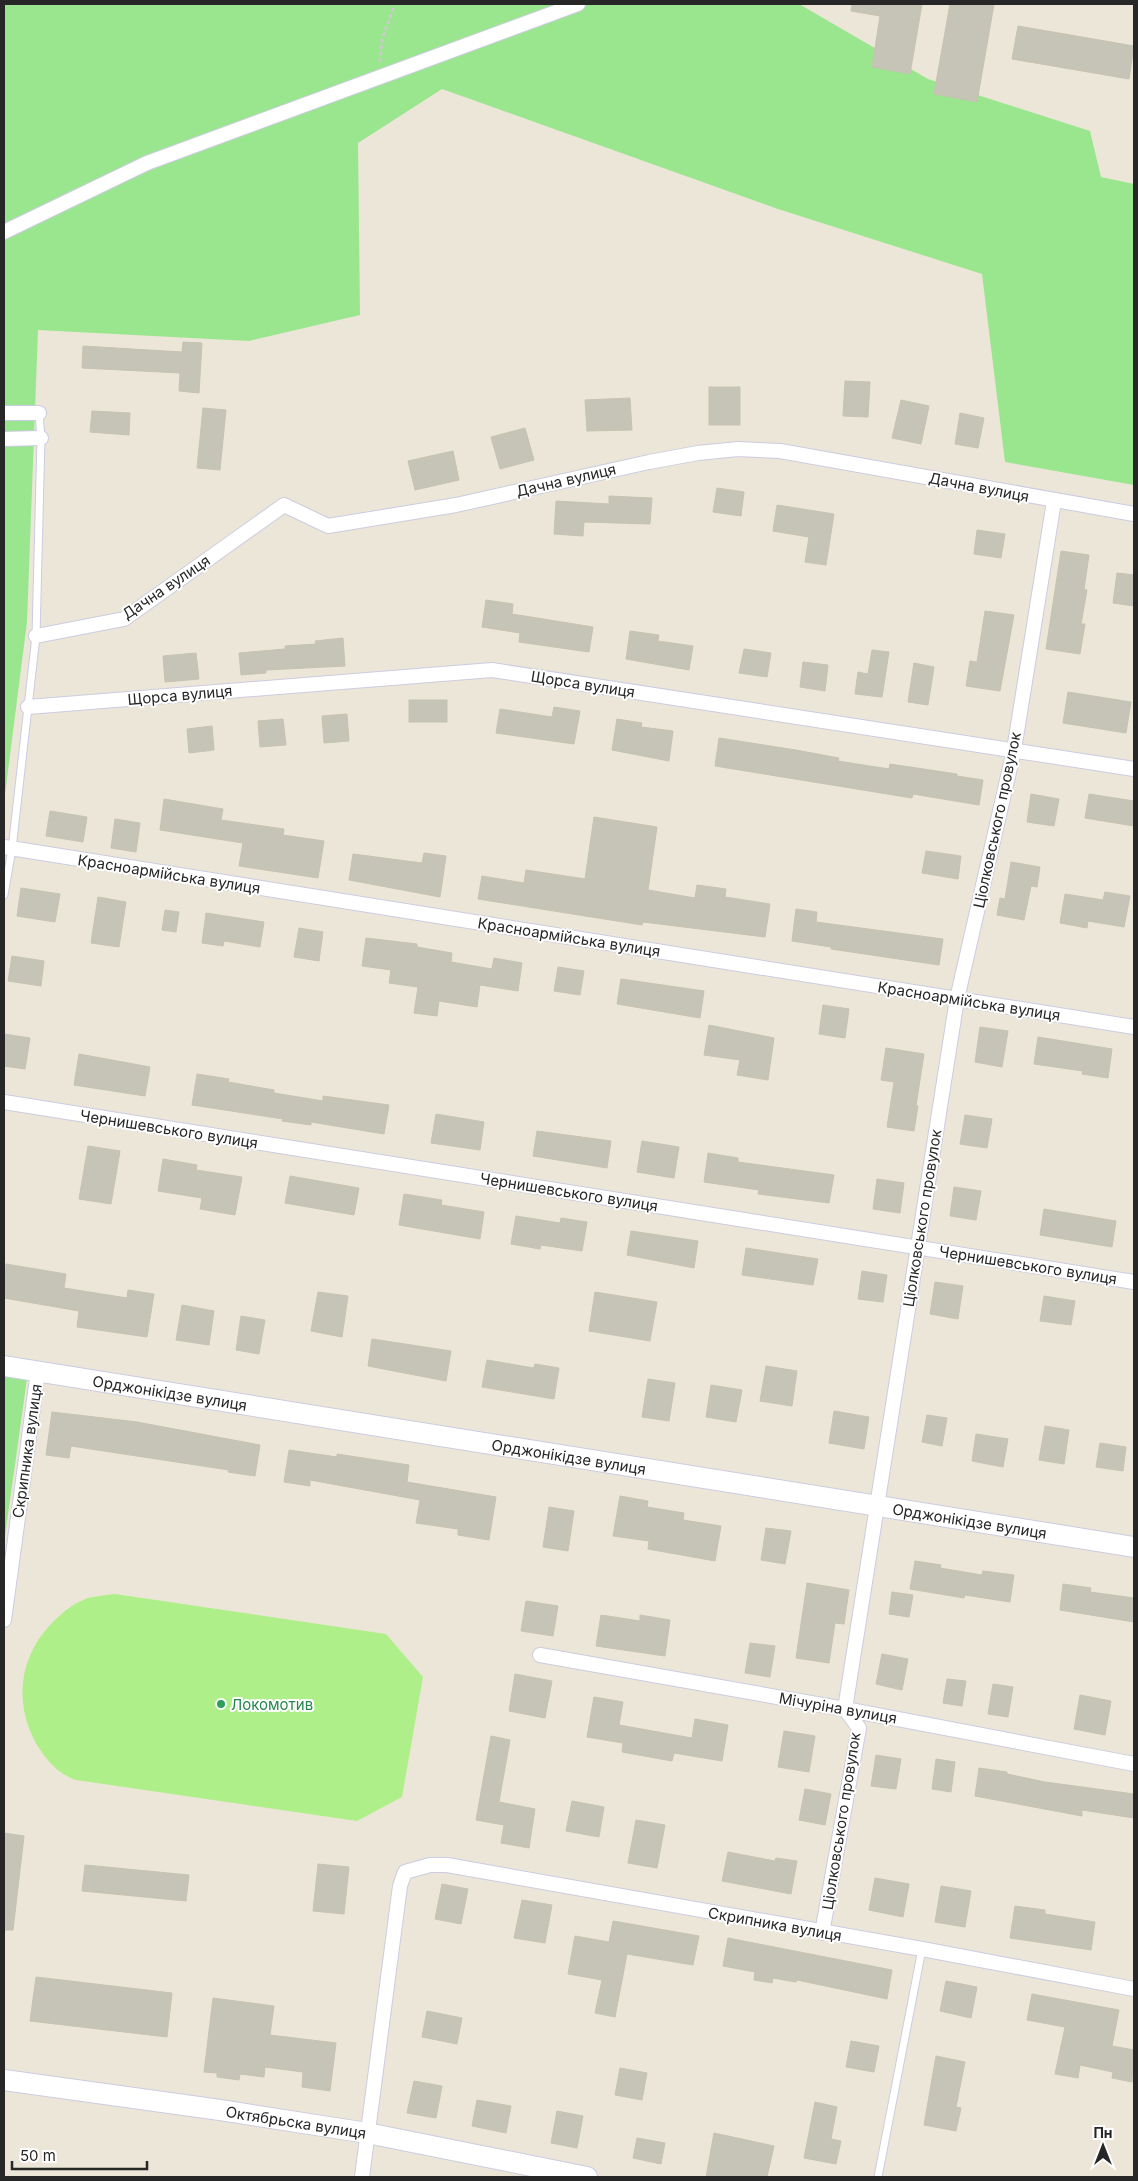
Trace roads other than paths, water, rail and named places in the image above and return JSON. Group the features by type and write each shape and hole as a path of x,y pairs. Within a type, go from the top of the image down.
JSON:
{"main road":[{"name":"Орджонікідзе вулиця","path":"4,1366 1134,1547"},
{"name":"Октябрьска вулиця","path":"4,2080 220,2110 367,2133 587,2177"}],"street":[{"path":"4,232 147,163 578,4"},
{"path":"4,413 39,412"},
{"path":"4,439 41,438"},
{"name":"Дачна вулиця","path":"36,636 124,619 284,505 328,526 456,505 698,453 738,449 800,455 1134,514"},
{"name":"Ціолковського провулок","path":"822,1933 859,1728 844,1709 957,999 1014,750 1054,501"},
{"name":"Щорса вулиця","path":"28,707 492,670 1134,770"},
{"name":"Красноармійська вулиця","path":"8,848 1134,1027"},
{"name":"Чернишевського вулиця","path":"4,1102 1134,1282"},
{"name":"Скрипника вулиця","path":"4,1620 38,1371"},
{"name":"Мічуріна вулиця","path":"540,1655 844,1709 1134,1764"},
{"name":"Скрипника вулиця","path":"367,2133 400,1886 405,1872 416,1871 430,1865 447,1865 822,1933 922,1949 1134,1989"},
{"path":"362,2177 367,2133"}],"lane":[{"path":"4,895 8,848 36,636 41,438 39,412"},
{"path":"878,2177 922,1949"}],"place":[{"name":"Локомотив","path":"221,1704"}]}
